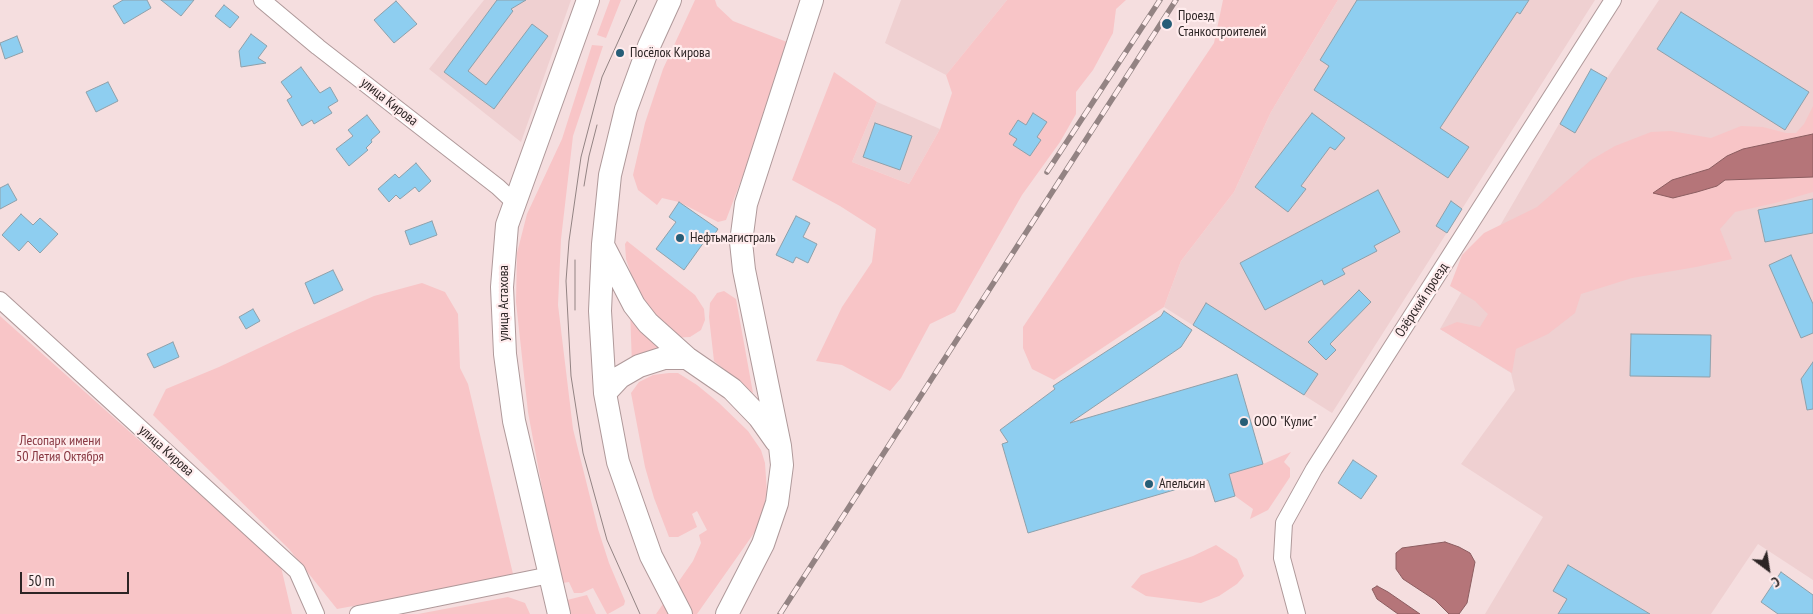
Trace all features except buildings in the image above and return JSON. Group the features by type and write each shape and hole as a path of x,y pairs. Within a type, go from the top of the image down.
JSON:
{"main road":[{"name":"улица Астахова","path":"559,614 514,421 505,354 502,287 508,225 588,0"},
{"path":"670,0 649,46 626,109 610,175 603,244 600,311 604,393 618,462 651,556 682,614"},
{"path":"727,614 763,544 777,503 782,465 780,446 744,270 741,242 746,204 812,0"},
{"path":"603,244 634,305 648,323 686,358 732,389 759,416 780,446"},
{"path":"604,393 620,377 639,366 664,358 686,358"}],"street":[{"name":"улица Кирова","path":"262,0 498,187 515,203"},
{"name":"Озёрский проезд","path":"1297,614 1282,558 1284,522 1314,469 1613,0"},
{"name":"улица Кирова","path":"0,300 297,571 316,614"},
{"path":"358,614 550,575"}],"shaded area":[{"path":"484,0 571,0 521,142 429,69"},
{"path":"901,0 1007,0 946,75 885,43"},
{"path":"1338,0 1595,0 1332,413 1164,307 1181,261 1234,192 1271,112"},
{"path":"1659,0 1813,0 1813,580 1758,544 1711,614 1485,614 1543,517 1461,464 1515,390 1511,373 1440,329 1591,69 1607,78"},
{"path":"877,102 940,129 909,184 852,162"},
{"path":"1813,134 1813,177 1725,180 1717,186 1673,198 1653,193 1672,180 1709,169 1727,156 1743,149"},
{"path":"1445,542 1470,553 1475,562 1467,603 1459,614 1449,614 1435,600 1403,579 1396,569 1396,553 1402,548"},
{"path":"1377,586 1420,614 1398,614 1377,599 1372,589"}],"green space":[{"path":"610,0 621,0 606,38 597,35"},
{"path":"695,0 715,0 717,6 733,21 787,42 760,135 726,220 718,222 679,202 662,198 657,205 638,190 633,175 645,123 663,69"},
{"path":"1007,0 1126,0 1116,9 1113,33 1093,70 1076,92 1076,114 1060,142 1022,195 955,312 930,324 901,378 890,391 842,365 816,361 842,307 872,262 876,229 840,206 792,180 834,72 877,102 852,162 909,184 940,129 952,93 946,75"},
{"path":"1223,0 1338,0 1271,112 1234,192 1181,261 1164,307 1054,380 1032,369 1023,348 1023,327 1214,43"},
{"path":"592,45 603,46 573,136 561,239 558,305 573,429 598,529 609,563 625,601 624,605 608,614 593,588 582,593 574,593 569,582 563,583 547,515 528,412 516,302 517,253 527,214 562,139"},
{"path":"1813,106 1813,134 1743,149 1727,156 1709,169 1672,180 1673,198 1717,186 1725,180 1813,177 1813,192 1735,212 1720,229 1732,259 1632,278 1581,294 1575,313 1548,334 1516,349 1512,373 1440,329 1457,322 1480,327 1488,314 1475,301 1450,286 1462,255 1484,233 1537,207 1591,160 1615,146 1651,132 1671,131 1711,138 1741,126 1763,127 1786,133 1796,133 1804,124"},
{"path":"627,241 695,295 704,309 705,320 701,330 690,337 672,338 644,300 632,277 626,259 625,244"},
{"path":"422,283 445,292 458,314 460,368 468,384 513,574 337,609 289,549 153,415 166,389 219,367 374,296"},
{"path":"724,291 736,299 753,393 714,361 709,317 710,303 717,293"},
{"path":"630,308 659,350 632,366"},
{"name":"Лесопарк имени 50 Летия Октября","path":"0,316 281,567 292,614 0,614"},
{"path":"678,373 697,385 719,403 748,431 761,450 765,463 767,493 759,526 697,614 656,614 693,561 701,543 699,535 707,530 697,511 692,514 697,527 678,537 669,537 654,498 645,467 631,393 639,382 653,375"},
{"path":"1291,452 1284,462 1290,468 1290,477 1268,510 1250,519 1253,509 1235,496 1229,474 1263,464"},
{"path":"1216,545 1237,559 1244,576 1237,584 1219,596 1201,603 1146,596 1131,587 1141,575 1193,556"},
{"path":"587,595 596,614 571,614 567,600"},
{"path":"508,597 525,603 530,614 418,614"}],"tram line":[{"path":"637,0 602,77 581,157 569,241 566,281 571,376 583,453 607,540 640,614"},
{"path":"584,186 597,125"},
{"path":"575,260 575,310"}],"railway":[{"path":"1047,172 1160,0"},
{"path":"780,614 1176,0"}],"place":[{"name":"Проезд Станкостроителей","path":"1167,24"},
{"name":"Посёлок Кирова","path":"620,53"},
{"name":"Нефтьмагистраль","path":"680,238"},
{"name":"ООО \"Кулис\"","path":"1244,422"},
{"name":"Апельсин","path":"1149,484"}]}
